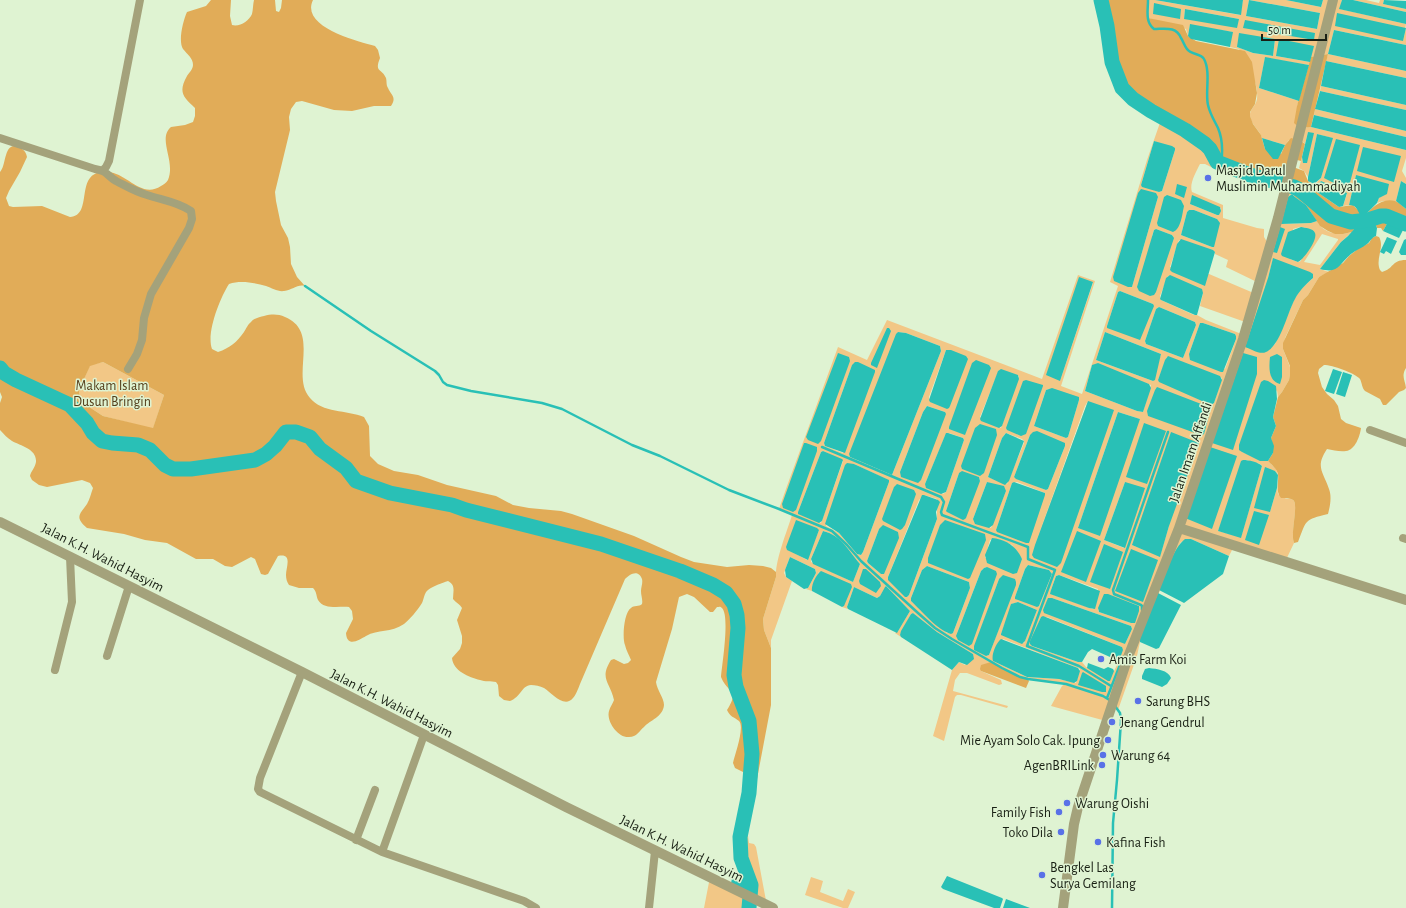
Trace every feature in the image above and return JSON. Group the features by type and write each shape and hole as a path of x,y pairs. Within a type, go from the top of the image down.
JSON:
{"street":[{"path":"103,170 109,161 140,0"},
{"name":"Jalan Imam Affandi","path":"1063,908 1074,824 1078,807 1128,657 1179,528 1243,339 1288,178 1333,0"},
{"path":"0,138 95,169 103,170 110,177 130,188 184,207 191,211 191,222 186,234 151,294 144,318 142,340 128,369"},
{"path":"1370,430 1406,443"},
{"name":"Jalan K.H. Wahid Hasyim","path":"0,522 302,672 655,851 773,908"},
{"path":"1179,528 1406,600"},
{"path":"55,670 72,602 70,557"},
{"path":"107,656 129,586"},
{"path":"302,672 260,778 258,789 265,795 382,852 524,901 536,908"},
{"path":"382,852 424,735"},
{"path":"356,840 375,790"},
{"path":"649,908 655,851"}],"green space":[{"path":"1148,0 1240,15 1243,0 1249,0 1286,0 1321,7 1323,0 1342,0 1340,9 1406,24 1403,41 1406,28 1406,45 1334,30 1328,54 1311,57 1313,46 1276,56 1310,62 1309,65 1265,58 1259,88 1299,101 1297,106 1304,128 1311,127 1406,150 1406,158 1402,171 1406,178 1406,184 1401,181 1396,201 1383,201 1377,203 1382,195 1356,175 1349,205 1343,206 1347,194 1321,181 1316,188 1315,184 1321,178 1332,138 1317,134 1308,177 1304,171 1299,168 1302,157 1303,162 1307,163 1308,132 1305,144 1303,142 1289,140 1285,145 1262,138 1250,116 1257,99 1256,86 1252,73 1239,49 1230,47 1232,32 1190,25 1188,36 1186,29 1148,18","holes":["1249,0 1320,13 1317,29 1246,16","1185,9 1239,19 1184,19","1275,39 1273,56 1253,53 1237,47"]},
{"path":"1353,0 1366,0 1379,3 1380,0 1384,0 1383,4 1406,9 1406,12"},
{"path":"1328,54 1406,71 1406,78 1326,61"},
{"path":"1321,86 1406,105 1406,110 1320,91"},
{"path":"1315,109 1406,131 1406,137 1314,115"},
{"path":"1162,117 1205,144 1223,165 1222,171 1219,171 1205,164 1200,164 1193,178 1191,189 1192,192 1223,205 1223,218 1264,229 1264,237 1269,245 1289,190 1292,194 1288,197 1283,224 1311,223 1317,221 1323,229 1332,233 1342,234 1352,232 1341,242 1320,269 1329,272 1319,277 1308,295 1303,300 1285,338 1283,349 1290,367 1289,380 1278,397 1277,390 1242,452 1264,461 1268,461 1276,469 1278,475 1275,471 1270,512 1277,488 1278,494 1286,499 1292,499 1295,503 1293,533 1294,543 1285,562 1234,546 1229,556 1191,539 1181,542 1174,555 1141,637 1137,656 1118,710 1110,700 1106,721 1051,706 1062,686 1065,684 1020,677 991,662 981,671 1001,680 1002,684 999,685 967,673 960,673 955,680 953,691 1008,706 1007,708 957,695 955,697 944,741 933,736 952,670 959,662 965,665 973,654 937,632 913,613 911,614 900,635 901,637 895,633 898,631 910,611 886,586 877,598 854,587 847,607 848,609 842,607 844,606 819,572 812,587 812,591 806,589 816,573 815,569 790,557 784,573 786,577 792,581 771,640 771,648 764,630 763,619 776,577 779,554 792,515 779,509 838,347 867,360 887,320 1042,379 1078,275 1095,281 1061,386 1082,394 1118,286 1110,282 1147,160","holes":["1154,141 1175,150 1162,191 1159,192 1141,185","1138,193 1158,197 1132,287 1130,287","1190,204 1221,208 1219,215","1189,210 1194,210 1217,219 1212,247 1181,235 1187,212","1300,227 1306,228 1301,261 1298,262 1290,259 1293,229","1156,229 1172,235 1173,236 1152,236 1154,230","1322,234 1338,240 1320,265 1304,262","1179,240 1215,252 1215,254 1228,260 1226,267 1259,283 1256,294 1209,274 1170,267","1273,259 1313,278 1300,290 1294,300 1275,344 1265,352 1268,278","1168,276 1203,293 1200,306 1248,323 1244,335 1161,300 1160,296","1079,278 1093,283 1060,381","1120,291 1153,304 1107,328 1118,292","1159,307 1195,322 1196,325 1183,358 1146,344 1145,341 1156,309","1200,323 1235,334 1236,339 1225,369 1189,354","898,332 906,333 940,346 941,351 892,475 850,457","1105,332 1161,354 1153,381 1096,360","946,350 951,350 929,400 929,397","1167,357 1222,378 1214,403 1211,405 1158,380","852,365 843,453 825,446 824,443","1092,365 1151,385 1143,412 1085,391","999,370 1019,376 1001,428 980,417","1049,389 1079,400 1068,437 1066,438 1034,426 1046,390","1088,401 1035,545 1085,406","927,406 945,412 900,472 923,412","1118,412 1140,419 1078,528","949,433 963,438 964,440 946,492 943,494 925,484 945,436","1006,433 1024,441 1007,484 988,477 1002,438","1030,435 1065,446 1048,489 1046,490 1014,477","823,451 843,461 821,523 798,512 821,452","1246,460 1262,466 1241,537 1218,531","854,464 888,480 889,482 861,555 857,554 839,533 826,526","959,473 979,477 980,481 946,511","987,482 1006,491 991,528 973,519","1017,482 1045,493 1045,495 996,530 1012,483","1125,482 1132,526 1124,548 1104,540","924,495 937,499 937,519 909,595 907,597 888,577 919,500","1169,526 1160,556 1132,545","879,529 881,574 867,561","819,530 807,560 787,549","823,531 835,536 860,564 853,582 811,562","998,539 1012,545 1022,559 985,558 990,540","1028,565 1049,570 1052,574 1039,606 1015,597 1025,569","927,566 969,582 970,588 953,633 947,633 911,601 922,570","987,567 956,636 981,571","1059,575 1098,589 1093,609 1051,594 1056,576","999,579 1016,582 989,655 986,656 974,648","1105,594 1139,606 1131,623 1099,612 1098,610","1052,598 1131,626 1132,629 1125,644","1018,602 1037,610 1024,643 1001,634 1012,604","1041,617 1047,617 1122,647 1119,661 1114,671 1086,667 1082,662 1078,662 1032,646 1031,641","1003,639 1080,669 1076,683 1059,679 1027,677 993,661"]},
{"name":"Makam Islam Dusun Bringin","path":"103,362 164,395 153,429 103,416 80,401 79,390 90,365"},
{"path":"744,834 748,836 749,843 754,844 756,847 767,906 750,898 749,908 704,908 710,877 751,894 750,884 742,862 741,854 740,837"},
{"path":"811,877 823,881 820,892 843,901 848,889 855,892 848,908 843,908 805,895"}],"shaded area":[{"path":"211,0 231,0 230,16 232,25 238,25 244,23 251,17 254,0 275,0 276,11 279,12 282,0 313,0 311,10 315,18 322,25 344,36 375,46 378,50 380,58 378,68 386,78 387,87 393,96 393,103 391,106 374,106 352,111 334,110 302,101 296,102 291,109 289,117 290,130 275,192 281,225 288,238 290,247 291,264 297,277 305,286 282,291 253,283 238,282 229,284 218,306 212,325 212,349 218,352 230,347 239,339 249,324 255,319 264,316 280,315 296,324 301,333 303,343 303,378 305,389 310,398 315,403 328,409 364,417 369,426 370,456 378,464 394,471 418,475 447,485 496,496 513,505 561,511 572,514 634,536 694,562 727,567 749,565 771,568 776,572 776,577 763,619 764,630 771,648 771,705 757,779 735,768 733,763 740,735 741,724 729,714 727,710 733,695 721,677 724,652 725,620 721,607 717,607 713,612 710,612 694,597 687,594 679,597 672,629 656,682 664,702 663,709 659,715 636,735 632,737 625,737 617,732 609,719 609,711 614,700 606,680 606,672 611,660 614,659 624,664 631,660 624,642 624,631 625,620 629,610 632,607 642,604 642,579 636,573 629,575 625,579 577,692 573,698 566,702 562,701 544,688 531,685 525,687 517,697 510,701 504,700 499,696 498,685 496,682 482,681 471,677 458,670 453,663 452,658 460,649 462,643 462,636 457,620 462,608 453,599 453,587 448,581 427,591 420,606 404,624 394,629 375,632 357,641 351,642 347,638 346,633 353,619 352,611 349,607 332,607 324,605 318,600 313,588 299,588 289,585 286,578 288,561 286,557 278,556 268,574 265,575 261,574 255,559 251,557 232,567 225,566 213,559 196,559 167,543 87,528 79,518 80,513 88,502 93,488 90,483 82,480 47,487 39,485 32,480 30,476 36,462 34,454 28,448 10,440 0,430 0,403 2,397 0,392 0,172 6,154 9,149 16,146 26,153 27,157 6,198 9,206 13,207 42,206 70,217 77,215 84,202 87,185 90,178 97,173 115,173 140,188 154,189 161,186 168,180 170,173 166,144 167,132 171,127 193,122 195,116 195,108 187,101 182,90 184,82 193,65 191,58 183,49 181,36 183,26 187,12 206,6","holes":["103,362 164,395 153,428 103,416 80,401 79,390 90,366"]},
{"path":"1101,0 1148,0 1148,18 1183,25 1188,36 1196,41 1245,51 1252,62 1257,93 1255,104 1250,112 1250,116 1253,124 1261,135 1265,149 1281,154 1285,145 1291,138 1297,139 1305,144 1301,161 1293,159 1293,167 1304,171 1308,181 1315,184 1317,192 1339,207 1353,205 1364,216 1382,202 1390,200 1399,203 1406,209 1406,231 1389,220 1383,231 1381,228 1377,228 1375,223 1371,222 1363,223 1356,227 1352,232 1343,234 1335,234 1328,231 1320,226 1306,205 1295,197 1284,182 1278,183 1250,175 1217,162 1210,149 1205,144 1185,130 1133,99 1122,88 1112,62 1107,26"},
{"path":"1328,54 1311,127 1300,127 1294,123 1297,106 1311,57"},
{"path":"1376,236 1379,237 1381,241 1379,266 1382,272 1389,269 1398,261 1406,260 1406,368 1404,376 1406,388 1399,392 1386,405 1383,405 1380,399 1365,391 1360,379 1353,374 1328,365 1324,365 1319,369 1318,373 1322,387 1338,406 1341,419 1346,423 1361,428 1360,435 1352,448 1349,450 1336,451 1327,449 1323,455 1321,460 1321,469 1330,495 1328,514 1310,519 1305,525 1298,542 1294,543 1293,533 1295,503 1293,500 1281,498 1279,495 1277,472 1268,461 1273,453 1271,438 1276,426 1273,417 1278,397 1289,380 1290,374 1290,366 1283,349 1283,343 1303,300 1308,295 1319,277 1343,263 1349,256 1359,248 1369,243 1372,238"},
{"path":"991,662 1020,677 1028,679 1029,681 1026,688 981,671 981,665"}],"water":[{"path":"1155,0 1243,0 1241,15"},
{"path":"1249,0 1320,13 1317,29 1246,16"},
{"path":"1286,0 1323,0 1321,7"},
{"path":"1342,0 1353,0 1406,12 1406,24 1339,9"},
{"path":"1384,0 1406,1 1406,9 1383,4"},
{"path":"1154,3 1181,9 1180,19 1153,14"},
{"path":"1185,9 1239,19 1237,28 1184,19"},
{"path":"1337,13 1406,28 1403,41 1335,26"},
{"path":"1245,20 1315,33 1314,40 1243,28"},
{"path":"1190,24 1233,32 1230,47 1191,39 1188,36"},
{"path":"1334,30 1406,45 1406,71 1328,54"},
{"path":"1239,33 1275,39 1273,56 1253,53 1237,47"},
{"path":"1279,39 1314,46 1310,62 1276,56"},
{"path":"1265,57 1309,65 1299,101 1259,88"},
{"path":"1326,61 1406,78 1406,105 1321,86"},
{"path":"1320,91 1406,110 1406,131 1315,109"},
{"path":"1314,115 1406,137 1406,150 1311,127"},
{"path":"1308,132 1314,133 1307,163 1303,163 1302,157"},
{"path":"1317,134 1333,138 1321,178 1314,184 1308,181 1308,177"},
{"path":"1262,138 1285,145 1278,159 1273,159 1265,149"},
{"path":"1336,139 1360,145 1348,190 1324,178"},
{"path":"1154,141 1175,148 1162,191 1159,192 1142,187 1141,185"},
{"path":"1363,147 1401,156 1394,182 1357,171"},
{"path":"1356,175 1389,184 1387,194 1379,198 1377,203 1364,216 1360,215 1355,207 1349,205"},
{"path":"1321,181 1347,193 1343,206 1339,207 1317,192 1316,188"},
{"path":"1401,181 1406,184 1406,209 1396,201"},
{"path":"1177,184 1187,187 1184,198 1175,194"},
{"path":"1141,189 1156,193 1158,197 1132,287 1128,287 1114,281 1113,277 1138,193"},
{"path":"1292,194 1306,205 1317,221 1311,223 1281,224 1288,197"},
{"path":"1167,195 1181,200 1184,206 1178,228 1173,232 1158,226 1157,223 1164,197"},
{"path":"1192,195 1220,207 1221,211 1219,215 1190,204"},
{"path":"1189,210 1194,210 1217,219 1220,223 1214,247 1181,235 1187,212"},
{"path":"1389,220 1403,230 1399,238 1383,231"},
{"path":"1363,223 1375,223 1377,228 1376,236 1351,254 1338,268 1331,270 1320,269 1341,242 1356,227"},
{"path":"1280,227 1285,229 1277,253 1273,252"},
{"path":"1301,227 1313,230 1315,236 1310,249 1298,262 1282,256 1281,254 1288,232"},
{"path":"1156,229 1172,235 1174,238 1156,292 1154,295 1150,296 1139,291 1137,287 1154,230"},
{"path":"1387,237 1397,241 1391,254 1386,251 1384,254 1380,252"},
{"path":"1181,239 1215,252 1205,286 1170,270 1177,244"},
{"path":"1406,239 1406,255 1401,255 1399,252 1404,240"},
{"path":"1273,258 1310,272 1313,274 1313,278 1297,296 1276,343 1266,352 1261,353 1245,347 1268,278"},
{"path":"1170,275 1202,289 1203,293 1197,315 1160,299 1166,278"},
{"path":"1079,277 1093,282 1060,381 1046,375"},
{"path":"1120,291 1153,304 1154,306 1140,340 1107,328 1118,292"},
{"path":"1159,307 1195,322 1196,325 1183,358 1146,344 1145,341 1156,309"},
{"path":"1200,323 1235,334 1236,336 1223,372 1190,360 1189,354"},
{"path":"887,328 891,331 877,368 871,365 871,363"},
{"path":"898,332 906,333 940,346 941,351 892,475 850,457 849,454"},
{"path":"1105,332 1161,354 1155,380 1153,381 1096,360"},
{"path":"946,350 951,350 966,356 968,359 950,406 947,409 930,402 929,400"},
{"path":"838,353 849,357 850,361 821,441 818,444 808,440 806,437"},
{"path":"1243,353 1257,357 1257,374 1233,450 1212,443"},
{"path":"1277,354 1282,357 1282,377 1280,384 1273,380 1270,373 1270,357"},
{"path":"1168,356 1220,376 1222,380 1214,403 1211,405 1159,382 1158,380 1165,360"},
{"path":"976,360 989,365 991,368 965,435 949,429 949,427 972,363"},
{"path":"855,362 875,370 875,372 845,453 825,446 824,443 852,365"},
{"path":"1098,363 1149,384 1151,388 1143,412 1085,391 1092,365"},
{"path":"1001,369 1018,375 1019,379 1002,426 999,428 981,421 980,419 998,371"},
{"path":"1333,369 1342,372 1334,394 1325,391"},
{"path":"1343,372 1352,375 1345,397 1336,394"},
{"path":"1026,380 1043,386 1026,434 1021,436 1007,430 1006,428 1023,381"},
{"path":"1264,380 1276,386 1277,399 1273,417 1276,426 1271,438 1274,446 1273,453 1268,461 1260,461 1239,450 1239,445 1261,382"},
{"path":"1157,387 1209,407 1210,411 1204,434 1198,434 1148,416 1147,411"},
{"path":"1052,388 1079,397 1068,437 1066,438 1034,426 1046,390"},
{"path":"1088,401 1114,410 1061,563 1057,567 1034,558 1032,555"},
{"path":"927,406 945,412 946,414 921,480 918,483 901,477 900,472 923,412"},
{"path":"1118,412 1140,419 1100,536 1078,528"},
{"path":"1144,423 1166,431 1147,484 1126,477"},
{"path":"980,424 996,429 997,435 984,473 980,476 962,469 961,466 975,428"},
{"path":"1037,431 1065,443 1048,489 1046,490 1014,477 1030,435"},
{"path":"1171,432 1199,443 1169,526 1160,557 1132,545"},
{"path":"946,433 963,438 964,440 946,492 941,494 926,488 925,484"},
{"path":"1006,433 1024,441 1009,481 1005,485 988,477 1002,438"},
{"path":"804,443 817,447 817,451 796,510 793,512 783,508 782,504"},
{"path":"1210,447 1237,456 1212,529 1185,518"},
{"path":"823,451 843,460 822,521 819,523 798,514 798,512 821,452"},
{"path":"1243,460 1258,463 1262,466 1241,538 1218,531 1241,461"},
{"path":"847,463 854,464 889,480 861,555 857,554 839,533 825,524 845,465"},
{"path":"1265,467 1275,471 1278,475 1277,488 1270,512 1254,508"},
{"path":"962,471 979,477 980,481 966,518 963,520 946,511 959,473"},
{"path":"987,482 1004,486 1006,491 993,525 989,528 975,524 973,519"},
{"path":"1014,482 1045,493 1029,543 997,532 996,530 1012,483"},
{"path":"1125,482 1145,488 1125,548 1104,540"},
{"path":"897,484 914,490 916,494 905,525 900,530 882,519 894,487"},
{"path":"922,495 940,502 936,512 937,519 909,595 905,597 888,580 888,577"},
{"path":"1254,511 1269,515 1259,545 1245,540"},
{"path":"796,520 819,530 808,560 787,550 786,547"},
{"path":"945,520 985,534 986,540 970,578 968,579 928,563 928,558 940,525"},
{"path":"883,525 898,532 899,538 884,574 881,574 867,561 879,529"},
{"path":"823,531 840,540 860,564 853,582 813,564 811,559"},
{"path":"1077,531 1101,541 1086,582 1061,572"},
{"path":"992,538 1002,540 1010,544 1020,555 1022,559 1017,573 1013,574 987,563 985,555"},
{"path":"1185,539 1191,539 1229,556 1223,574 1184,603 1159,590 1173,555"},
{"path":"1104,544 1123,552 1110,589 1090,582"},
{"path":"1131,549 1158,560 1143,602 1115,591"},
{"path":"790,557 815,569 816,573 808,588 804,589 786,577 785,570"},
{"path":"1028,565 1049,570 1052,574 1039,606 1037,607 1015,599 1025,569"},
{"path":"927,566 969,582 970,588 953,633 951,634 940,629 911,601 922,570"},
{"path":"987,567 996,571 997,574 972,644 969,646 958,640 956,636 981,571"},
{"path":"863,569 866,569 880,582 881,586 876,593 860,584 859,581"},
{"path":"821,571 851,584 852,587 844,606 842,607 812,591 814,580"},
{"path":"1003,575 1015,579 1016,585 989,655 986,656 974,650 974,646 999,579"},
{"path":"1059,575 1100,591 1095,609 1050,594 1056,576"},
{"path":"886,586 910,611 897,633 848,609 847,607 854,587 877,598"},
{"path":"1158,593 1181,605 1159,648 1156,649 1140,642 1140,637"},
{"path":"1104,594 1108,594 1139,606 1135,623 1099,612 1098,608"},
{"path":"1048,598 1052,598 1131,626 1132,629 1125,644 1044,613 1043,610"},
{"path":"1018,602 1037,610 1025,641 1022,644 1001,635 1011,604"},
{"path":"913,613 937,632 973,654 974,659 967,665 959,662 952,670 901,637 901,631"},
{"path":"1043,616 1122,647 1123,650 1119,661 1092,649 1088,652 1082,662 1078,662 1032,646 1030,641 1041,617"},
{"path":"1001,639 1078,668 1080,671 1077,681 1074,683 1059,679 1027,677 993,661 994,649"},
{"path":"1088,663 1104,669 1108,667 1113,669 1114,671 1110,681 1087,668"},
{"path":"1145,669 1159,669 1170,675 1171,678 1167,684 1162,687 1142,679"},
{"path":"1083,672 1106,686 1106,692 1078,685"},
{"path":"733,874 743,875 748,884 748,892 731,883"},
{"path":"947,876 1002,898 1000,908 994,908 943,889 941,887"},
{"path":"1006,899 1030,908 1003,908"}],"waterway":[{"path":"1101,0 1107,26 1112,62 1122,88 1133,99 1185,130 1205,144 1210,149 1217,162 1250,175 1294,187 1300,190 1331,216 1351,222 1386,216 1406,224"},
{"path":"1148,0 1148,20 1151,26 1154,29 1173,30 1179,34 1189,51 1203,57 1204,59 1208,76 1208,105 1220,132 1222,141 1221,164"},
{"path":"305,286 371,331 435,371 447,385 471,391 542,403 562,409 632,445 660,456 729,490 832,531 861,561 918,613 935,628 952,639 1020,677 1066,684 1103,696 1111,701"},
{"path":"0,368 4,373 16,380 70,405 87,423 93,433 102,441 138,445 150,450 165,465 173,469 191,469 255,460 266,454 275,446 286,432 296,432 310,437 320,449 346,468 356,481 390,493 452,505 466,510 601,544 680,571 713,585 726,593 734,604 737,615 738,628 734,675 736,687 749,721 752,754 749,793 740,837 741,858 751,885 749,908"},
{"path":"1142,610 1141,605 1114,594 1113,590 1168,432"},
{"path":"822,447 941,497 944,502 941,512 942,515 1028,547 1028,559 1055,570 1027,646 1079,666 1111,686"},
{"path":"1107,698 1123,657"},
{"path":"1112,908 1113,823 1121,721 1120,713 1115,706"}],"place":[{"name":"Masjid Darul Muslimin Muhammadiyah","path":"1208,178"},
{"name":"Amis Farm Koi","path":"1101,659"},
{"name":"Sarung BHS","path":"1138,701"},
{"name":"Jenang Gendrul","path":"1112,722"},
{"name":"Mie Ayam Solo Cak. Ipung","path":"1108,740"},
{"name":"Warung 64","path":"1103,755"},
{"name":"AgenBRILink","path":"1102,765"},
{"name":"Warung Oishi","path":"1067,803"},
{"name":"Family Fish","path":"1059,812"},
{"name":"Toko Dila","path":"1061,832"},
{"name":"Kafina Fish","path":"1098,842"},
{"name":"Bengkel Las Surya Gemilang","path":"1042,875"}]}
